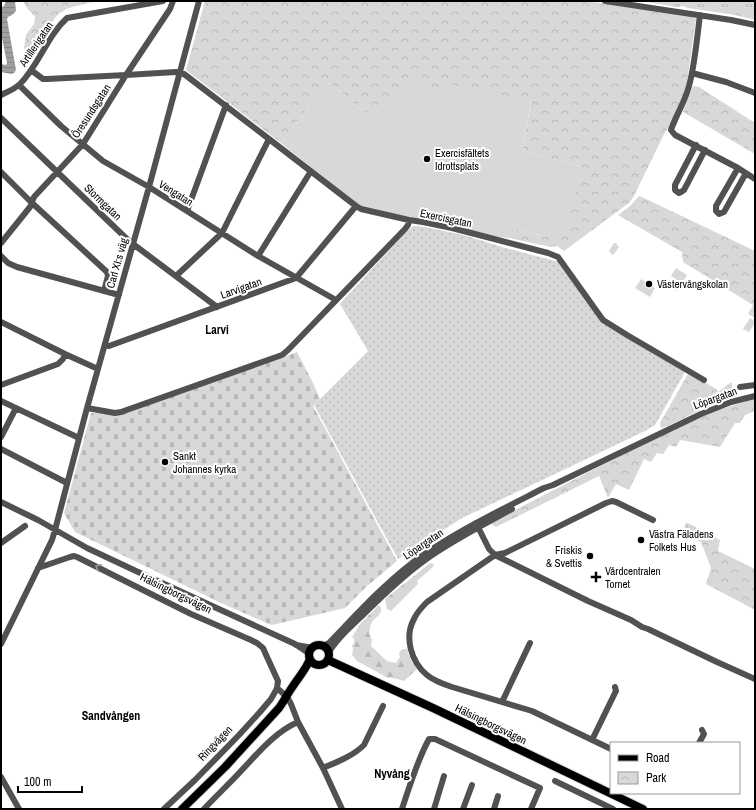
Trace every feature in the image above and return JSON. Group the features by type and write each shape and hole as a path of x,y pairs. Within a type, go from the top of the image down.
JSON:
{"main road":[{"path":"182,809 245,746 274,713 292,686 308,666 313,656 318,646 327,653 326,663 322,665 313,656"},
{"name":"Hälsingborgsvägen","path":"327,653 433,708 610,793"},
{"name":"Hälsingborgsvägen","path":"612,794 643,809"}],"street":[{"name":"Artillerigatan","path":"1,95 19,85 31,70 57,29 67,18 163,1"},
{"name":"Öresundsgatan","path":"1,243 30,207 34,197 83,144 126,75 170,9 173,1"},
{"name":"Carl XI:s väg","path":"1,644 52,540 199,1"},
{"path":"606,1 700,14 755,26"},
{"path":"700,14 689,86 671,130 675,135 738,168 755,179"},
{"path":"31,70 47,79 180,73"},
{"name":"Exercisgatan","path":"180,73 184,74 226,105 361,209 452,228 548,252 558,257 603,320 704,380"},
{"path":"692,73 726,82 755,93"},
{"name":"Vengatan","path":"19,85 61,126 103,161 149,187 258,256 336,300"},
{"path":"187,211 226,105"},
{"name":"Stormgatan","path":"1,118 133,244 217,307"},
{"path":"176,276 222,234 269,138"},
{"path":"696,145 675,185 675,190 679,193 684,190 705,150"},
{"path":"738,168 716,206 716,211 719,214 724,212 746,173"},
{"path":"258,256 311,171"},
{"path":"1,172 31,202 107,272 108,276 104,291"},
{"path":"296,278 356,206"},
{"path":"87,408 115,413 122,412 282,355 405,229 409,220"},
{"path":"1,256 8,263 17,267 119,295"},
{"name":"Larvigatan","path":"105,345 109,346 296,278"},
{"path":"1,322 98,370"},
{"path":"1,385 58,364 63,359 65,354"},
{"path":"740,386 755,385"},
{"name":"Löpargatan","path":"327,653 370,608 416,566 477,525 545,491 553,485 687,420 722,405 755,396"},
{"path":"1,401 79,438"},
{"path":"1,437 16,408"},
{"path":"1,450 67,483"},
{"path":"610,749 532,711 452,687 426,675 412,655 409,639 410,629 414,618 421,607 433,597 495,555 505,553 612,501 653,520"},
{"name":"Hälsingborgsvägen","path":"1,502 38,520 87,548 142,575 295,644 313,656"},
{"path":"477,525 489,549 495,555 588,601 631,620 644,624 648,629 755,679"},
{"path":"1,543 25,526"},
{"name":"Hälsingborgsvägen","path":"38,568 70,557 77,557 191,614 257,643 263,648 272,667 278,681 277,688"},
{"path":"1,626 8,629"},
{"path":"502,702 530,643"},
{"path":"592,740 616,691 615,687"},
{"path":"277,688 291,704 298,722 323,768 342,809"},
{"name":"Ringvägen","path":"164,809 239,735 271,699 277,688"},
{"path":"323,768 360,750 364,745 383,706"},
{"path":"204,809 265,746 287,728 298,722"},
{"path":"700,742 704,734 702,730"},
{"path":"402,809 416,768 429,739 432,738 540,788 531,809"},
{"path":"434,809 444,776"},
{"path":"1,777 18,809"},
{"path":"556,782 612,809"},
{"path":"463,809 472,785"},
{"path":"494,809 498,796"}],"green space":[{"path":"23,1 103,1 69,8 58,14 35,48 27,53 24,48 26,35 34,24 35,17"},
{"path":"205,1 588,1 691,16 696,19 686,89 670,126 665,132 634,196 629,203 564,251 557,246 551,247 509,238 513,228 546,237 582,167 522,151 531,102 435,92 376,120 327,82 281,143 186,70"},
{"path":"755,1 755,20 735,15 683,6 677,7 647,2"},
{"name":"Exercisfältets Idrottsplats","path":"410,74 435,92 444,83 531,101 522,151 582,167 566,235 551,232 546,237 513,228 509,238 486,235 362,207 281,143 327,82 376,120"},
{"path":"693,86 699,87 755,123 755,154 683,112"},
{"path":"639,196 755,251 755,318 748,314 753,305 683,262 682,252 618,215 630,206"},
{"path":"413,226 464,235 559,262 605,324 685,372 655,425 462,518 398,559 314,405 368,351 340,304"},
{"path":"614,243 616,243 619,247 612,255 609,251"},
{"path":"676,268 687,275 682,283 671,276"},
{"path":"641,279 655,288 650,297 635,288"},
{"path":"672,280 681,285 677,291 669,286"},
{"path":"750,318 755,321 755,323 749,332 743,329"},
{"path":"297,352 320,399 313,406 397,561 366,587 345,608 272,625 221,603 75,532 64,513 91,413 113,415 122,414"},
{"path":"689,372 716,389 718,392 732,383 732,389 737,394 735,397 708,406 661,428 660,423"},
{"path":"755,399 755,411 745,415 740,423 735,423 720,447 680,440 676,447 669,445 663,454 657,453 651,462 644,459 629,490 616,484 608,498 599,476 496,527 490,523 680,426 721,409"},
{"path":"686,523 720,540 718,551 755,569 755,610 706,584 711,568 701,542 682,533"},
{"path":"432,563 434,566 417,581 418,584 391,611 387,609 385,599"},
{"path":"378,606 381,607 381,612 371,623 369,633 372,640 371,646 387,661 396,663 400,657 399,653 403,649 407,649 411,661 417,669 404,681 388,678 357,661 352,655 352,645 354,643 354,639 352,637 361,623"}],"shaded area":[{"path":"6,1 15,1 16,11 7,19 16,70 11,74 1,72 1,64 6,65 7,63 1,33 1,8 4,6"}],"place":[{"name":"Exercisfältets Idrottsplats","path":"427,159"},
{"name":"Västervångskolan","path":"649,284"},
{"name":"Sankt Johannes kyrka","path":"165,462"},
{"name":"Västra Fäladens Folkets Hus","path":"641,540"},
{"name":"Friskis & Svettis","path":"590,556"},
{"name":"Vårdcentralen Tornet","path":"596,577"}],"district":[{"name":"Larvi","path":"217,330"},
{"name":"Sandvången","path":"111,716"},
{"name":"Nyvång","path":"392,774"}]}
